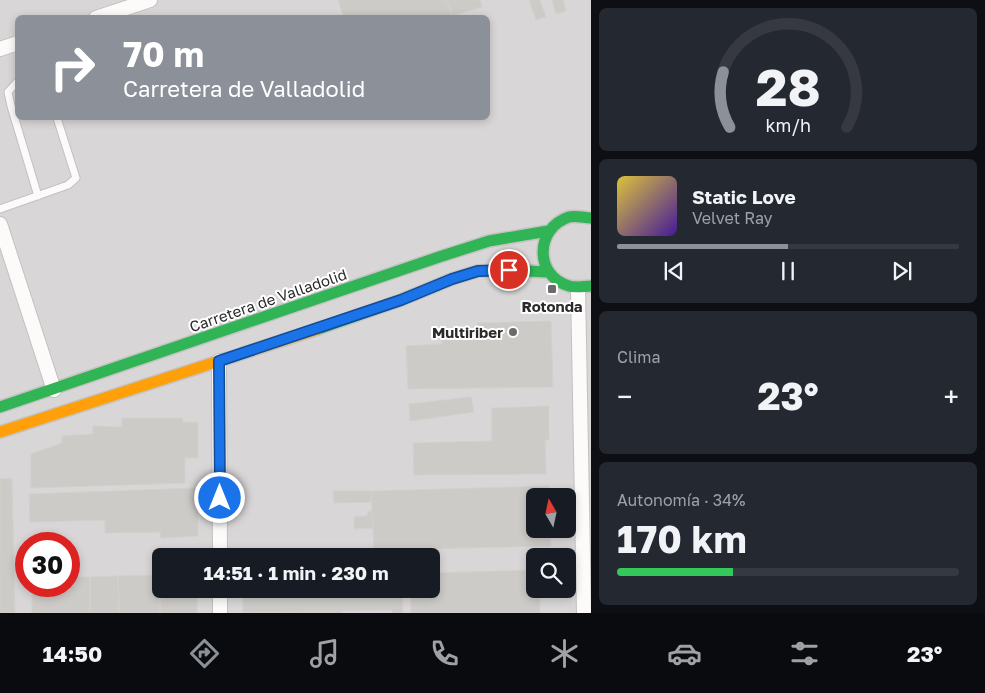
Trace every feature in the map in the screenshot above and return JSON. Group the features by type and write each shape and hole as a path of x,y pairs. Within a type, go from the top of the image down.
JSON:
{"highway":[{"path":"585,287 566,286 556,281 547,272 541,251 543,240 548,231 557,222 568,216 581,215 591,218"},
{"name":"Carretera de Valladolid","path":"0,407 439,257 489,241 548,231"},
{"path":"0,432 392,304 452,279 478,271 547,272"}],"street":[{"path":"105,15 150,0"},
{"path":"0,48 15,44"},
{"path":"0,224 54,390"},
{"path":"584,613 585,287"},
{"path":"219,361 220,548"},
{"path":"220,598 220,613"}],"lane":[{"path":"15,84 8,92 15,119"},
{"path":"15,120 38,196"},
{"path":"0,209 68,185 76,178 58,120"}],"shaded area":[{"path":"0,0 591,0 591,613 0,613"}],"building":[{"path":"338,0 447,0 452,15 343,15"},
{"path":"447,0 480,0 482,7 452,15"},
{"path":"529,0 540,0 546,17 536,20"},
{"path":"552,0 563,0 566,11 556,14"},
{"path":"551,321 553,387 408,389 406,346 442,344 441,334 478,333 477,323"},
{"path":"471,397 474,412 410,421 409,404"},
{"path":"549,406 549,440 545,440 546,474 414,475 413,443 492,441 492,408"},
{"path":"122,418 182,418 183,422 198,423 198,458 185,458 185,483 31,488 31,454 62,443 62,436 93,434 93,426 122,427"},
{"path":"12,478 15,613 0,613 0,479"},
{"path":"549,486 549,488 526,488 526,538 551,538 551,546 374,548 371,491"},
{"path":"198,488 198,536 161,538 160,532 105,533 105,520 30,522 29,494"},
{"path":"333,491 371,491 372,502 334,503"},
{"path":"372,511 373,528 354,529 354,517 367,516 368,512"},
{"path":"526,570 526,598 540,598 540,613 411,613 411,598 440,598 440,573"},
{"path":"152,575 152,598 160,598 160,613 119,613 118,576"},
{"path":"118,576 119,613 90,613 90,577"},
{"path":"80,577 90,577 90,613 32,613 32,597 80,597"},
{"path":"160,598 197,598 197,613 160,613"},
{"path":"243,598 402,598 403,613 392,613 392,610 243,612"},
{"path":"341,611 341,613 243,612"}],"traffic: fast":[{"path":"591,218 572,216 558,223 550,231 545,241 543,252 549,273 558,281 571,287 591,286"},
{"path":"0,407 439,257 489,241 548,231"},
{"path":"318,329 478,271 547,272"}],"traffic: slow":[{"path":"0,432 318,329"}],"place":[{"name":"Rotonda","path":"552,289"},
{"name":"Multiriber","path":"513,332"}],"route":[{"path":"220,498 219,361 401,300 452,279 478,271 509,270"}]}
